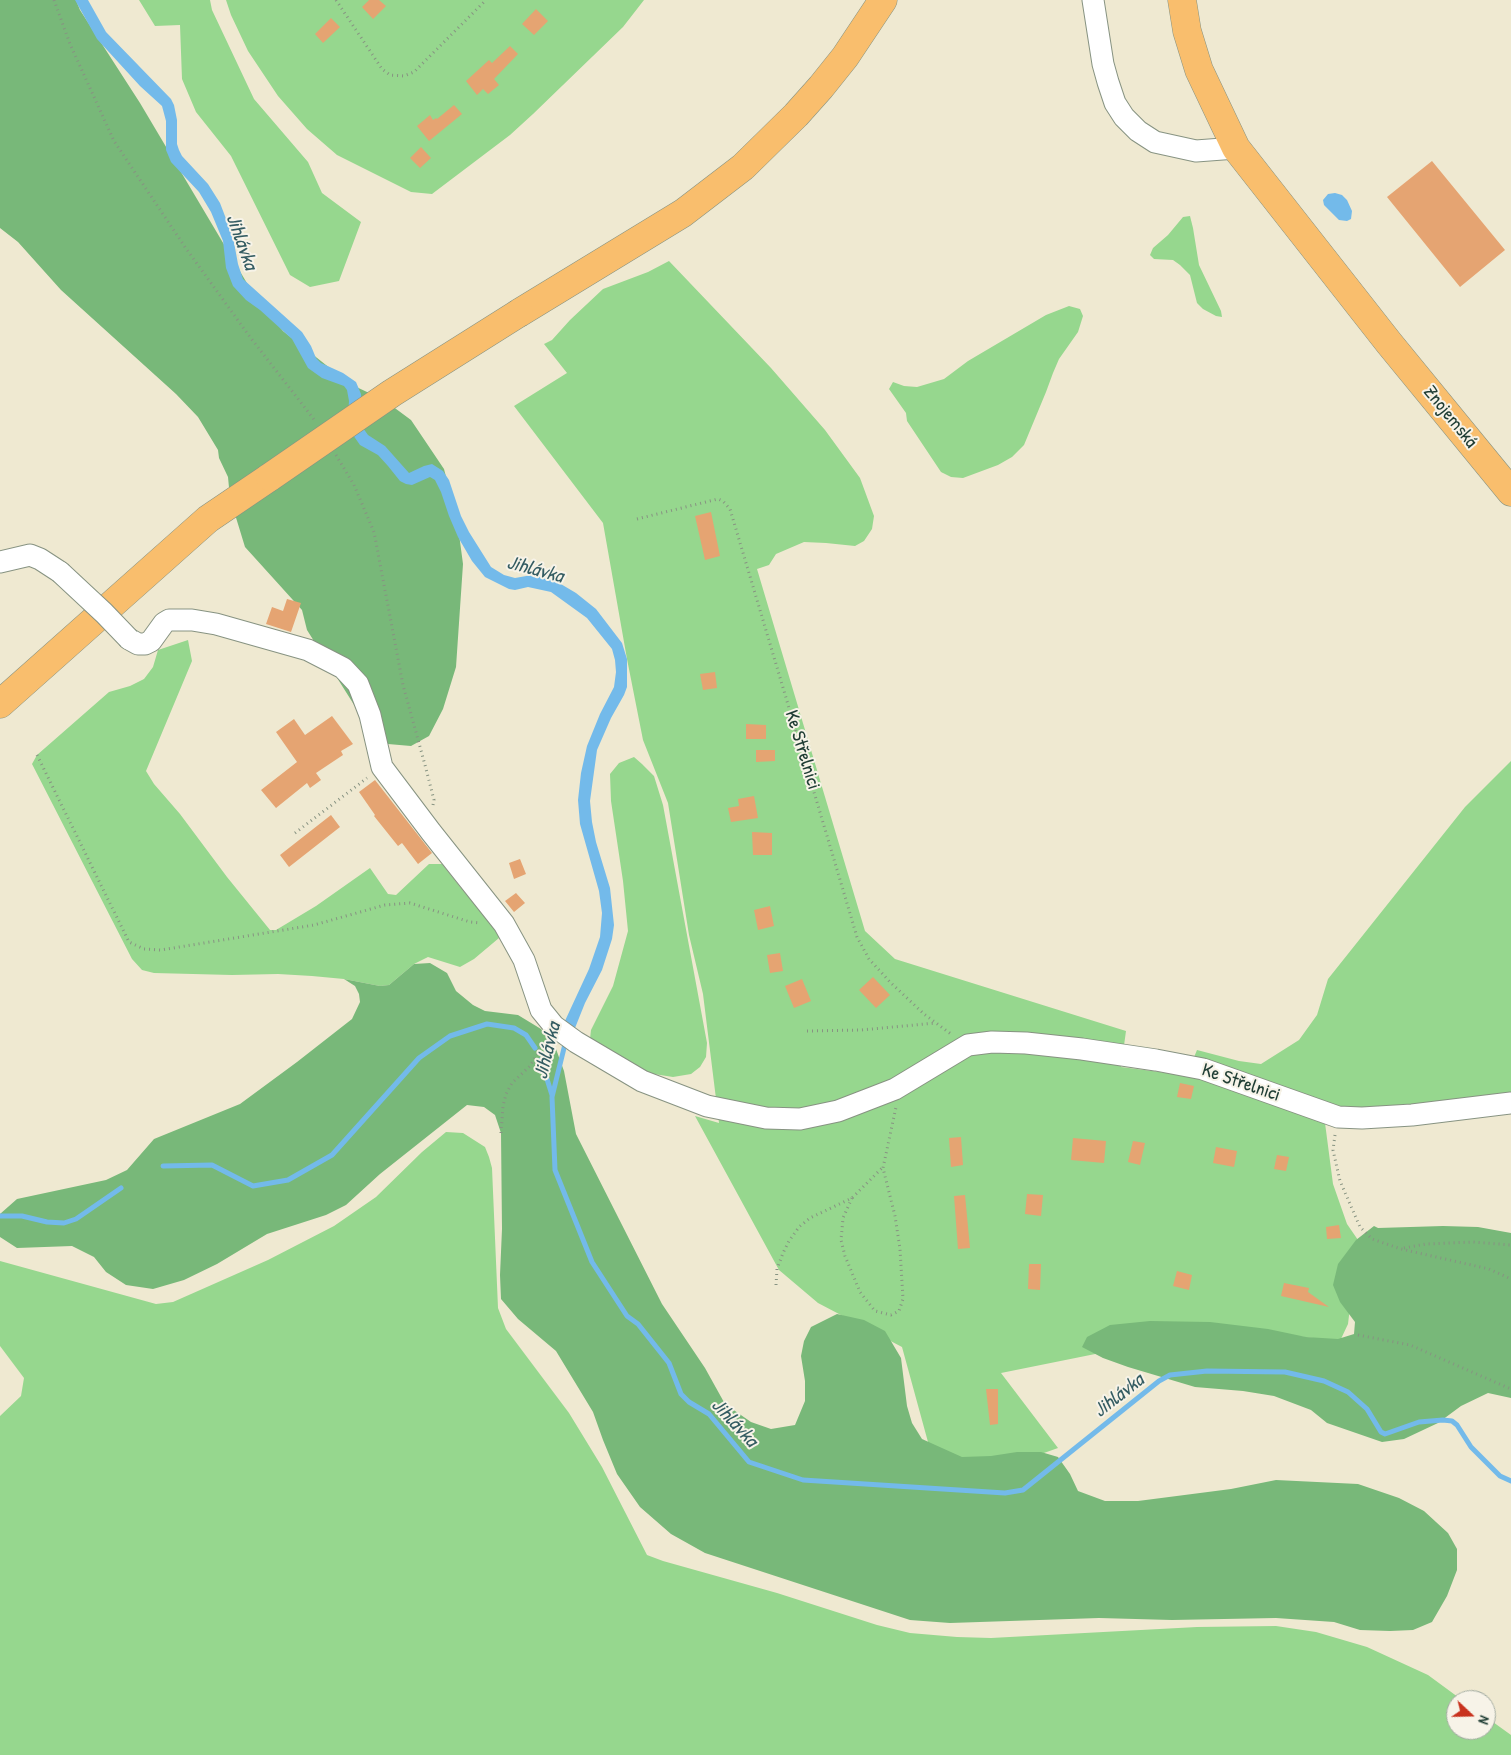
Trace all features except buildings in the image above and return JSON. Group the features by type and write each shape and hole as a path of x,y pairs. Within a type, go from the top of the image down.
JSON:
{"main road":[{"path":"0,704 208,519 392,393 683,213 742,167 790,122 821,88 883,0"},
{"name":"Znojemská","path":"1182,0 1187,31 1199,70 1236,148 1389,343 1511,492"}],"street":[{"path":"1093,0 1102,64 1116,104 1124,117 1138,131 1155,142 1196,151 1236,148"},
{"path":"0,562 30,556 40,559 60,572 129,639 138,644 145,644 150,641 164,622 169,620 192,620 216,624 298,648 343,668 358,684 370,715 382,767"},
{"name":"Ke Střelnici","path":"382,767 504,924 524,960 541,1010 556,1028 642,1081 707,1106 766,1118 800,1119 838,1111 895,1089 968,1045 992,1042 1026,1043 1082,1049 1203,1069 1338,1117 1362,1118 1412,1115 1511,1103"}],"path":[{"path":"54,0 70,44 114,142 250,337 301,400 320,427"},
{"path":"336,0 382,68 390,75 404,76 414,72 486,0"},
{"path":"335,452 354,485 374,532 403,685 434,800 431,832"},
{"name":"Ke Střelnici","path":"637,519 718,499 723,501 730,509 857,937 869,959 924,1014 968,1045"},
{"path":"37,755 129,942 144,949 162,950 314,925 385,905 410,903 470,922 504,924"},
{"path":"295,832 382,767"},
{"path":"807,1031 861,1030 936,1023"},
{"path":"501,1133 506,1094 512,1083 530,1066 556,1028"},
{"path":"852,1198 843,1218 841,1240 845,1256 860,1292 875,1311 891,1316 899,1311 902,1298 900,1249 883,1168 896,1110 895,1089"},
{"path":"1338,1117 1333,1150 1340,1181 1360,1227 1372,1239 1401,1249 1489,1269 1511,1279"},
{"path":"776,1285 777,1269 783,1253 789,1241 800,1227 810,1218 852,1198 883,1168"},
{"path":"1401,1249 1426,1244 1473,1242 1511,1245"},
{"path":"1358,1335 1410,1346 1511,1389"}],"green space":[{"path":"0,0 76,0 80,10 140,103 254,295 283,331 350,384 384,400 411,420 444,469 457,519 463,564 456,667 443,709 429,736 411,746 388,744 373,735 307,630 302,610 245,547 230,498 228,477 219,458 218,450 198,417 176,394 61,290 18,242 0,228"},
{"path":"139,0 210,0 212,10 254,99 308,162 322,193 361,222 339,281 310,287 290,275 231,156 196,112 182,79 180,25 155,26"},
{"path":"226,0 644,0 623,27 533,114 510,135 432,194 411,192 337,155 307,129 278,96 248,51"},
{"path":"1190,216 1199,265 1221,311 1222,317 1203,309 1197,303 1190,275 1180,265 1173,260 1154,259 1150,255 1153,248 1168,235 1183,217"},
{"path":"669,261 771,368 825,430 860,478 874,516 872,529 864,541 855,546 804,542 776,554 769,565 757,569 865,931 895,959 1126,1031 1121,1067 1207,1078 1325,1123 1333,1184 1347,1224 1358,1240 1348,1324 1340,1341 1224,1328 1001,1373 1058,1448 996,1470 934,1464 902,1347 818,1303 779,1270 695,1116 719,1123 703,994 689,935 668,803 643,740 603,523 514,406 567,373 544,344 552,340 603,289 648,272"},
{"path":"1069,306 1080,309 1083,316 1078,332 1059,359 1024,445 1012,457 998,465 963,478 951,477 941,472 907,421 906,413 889,389 893,382 904,386 917,387 944,379 968,361 1046,315"},
{"path":"188,640 192,661 146,771 154,784 180,814 270,930 276,930 316,906 370,868 388,894 396,895 429,864 442,864 497,930 499,938 474,959 460,967 428,957 414,964 389,985 380,986 344,979 312,976 154,973 142,970 132,959 32,764 37,755 109,692 130,686 144,679 153,667 158,650"},
{"path":"634,757 654,776 663,805 707,1043 706,1057 700,1067 691,1074 673,1077 641,1072 590,1039 591,1030 613,986 628,931 623,881 611,801 610,774 619,763"},
{"path":"1511,761 1511,1095 1346,1111 1192,1062 1197,1050 1239,1061 1261,1064 1299,1040 1317,1015 1328,979 1465,807"},
{"path":"430,963 447,973 456,991 473,1005 485,1011 518,1015 541,1029 556,1049 564,1071 576,1134 662,1304 705,1368 725,1404 751,1422 771,1429 795,1425 805,1401 805,1381 801,1356 804,1341 811,1327 837,1314 864,1320 885,1331 901,1358 907,1406 912,1423 922,1439 962,1457 991,1456 1017,1452 1041,1452 1058,1457 1070,1474 1078,1491 1105,1501 1138,1501 1231,1489 1276,1480 1358,1484 1399,1498 1424,1511 1448,1533 1457,1549 1457,1570 1447,1596 1432,1622 1413,1630 1390,1631 1360,1630 1334,1622 1276,1618 1172,1620 1099,1618 950,1623 910,1620 705,1553 671,1534 640,1507 617,1474 593,1412 556,1351 518,1319 501,1299 501,1133 495,1115 484,1107 467,1105 380,1174 346,1205 326,1215 267,1234 217,1264 184,1280 153,1289 126,1285 106,1272 94,1257 72,1246 17,1248 0,1237 0,1214 17,1199 106,1180 127,1170 154,1139 240,1104 297,1062 352,1019 360,1002 359,994 355,986 344,979 380,986 389,985 414,964"},
{"path":"446,1132 463,1133 485,1147 492,1168 498,1308 506,1329 569,1413 602,1467 647,1555 877,1625 910,1633 991,1638 1197,1627 1276,1626 1316,1632 1367,1647 1428,1675 1448,1690 1446,1690 1446,1740 1496,1740 1496,1724 1511,1735 1511,1755 0,1755 0,1416 21,1396 24,1378 0,1346 0,1261 156,1304 173,1302 268,1260 334,1226 376,1197 422,1152"},
{"path":"1374,1226 1378,1228 1478,1227 1511,1233 1511,1398 1488,1393 1461,1406 1438,1423 1404,1439 1382,1442 1327,1423 1311,1410 1274,1396 1195,1387 1128,1367 1103,1358 1082,1347 1087,1337 1110,1325 1150,1321 1210,1322 1268,1329 1306,1337 1338,1339 1354,1334 1355,1322 1340,1302 1333,1285 1338,1264 1356,1240"}],"water":[{"path":"75,0 88,0 106,32 171,99 177,120 177,144 179,150 182,156 208,184 220,203 233,237 243,279 302,332 316,358 321,363 343,373 356,382 361,394 363,428 368,435 385,446 409,473 432,464 443,471 449,480 461,516 469,532 491,567 504,575 515,578 532,575 554,580 576,593 596,609 622,643 627,659 627,687 597,750 590,801 596,842 610,888 614,925 612,939 602,970 575,1028 564,1023 589,969 600,937 602,913 599,891 580,824 578,800 587,746 614,687 616,672 612,649 587,618 551,592 528,587 515,590 509,589 485,577 472,561 458,537 435,480 430,477 412,485 406,484 400,481 378,455 360,445 353,435 348,417 349,401 347,390 344,386 322,378 308,368 292,339 246,300 233,286 226,268 223,241 211,212 199,192 171,162 166,150 166,121 162,106 140,86 97,39"},
{"path":"1328,194 1342,195 1347,200 1352,211 1351,219 1347,221 1339,220 1324,205 1323,200"}],"waterway":[{"path":"163,1166 212,1165 253,1186 288,1180 332,1155 419,1058 450,1036 487,1024 514,1028 526,1035 535,1048"},
{"name":"Jihlávka","path":"566,1040 552,1097 555,1170 592,1262 627,1316 638,1324 669,1363 681,1394 689,1402 709,1414 749,1462 803,1480 1005,1493 1023,1490 1159,1381 1170,1375 1207,1371 1285,1372 1324,1381 1348,1392 1367,1409 1381,1432 1385,1434 1419,1422 1452,1421 1457,1425 1471,1447 1500,1476 1511,1481"},
{"path":"541,1060 552,1095"},
{"path":"0,1216 22,1216 47,1222 64,1223 76,1219 121,1188"}]}
